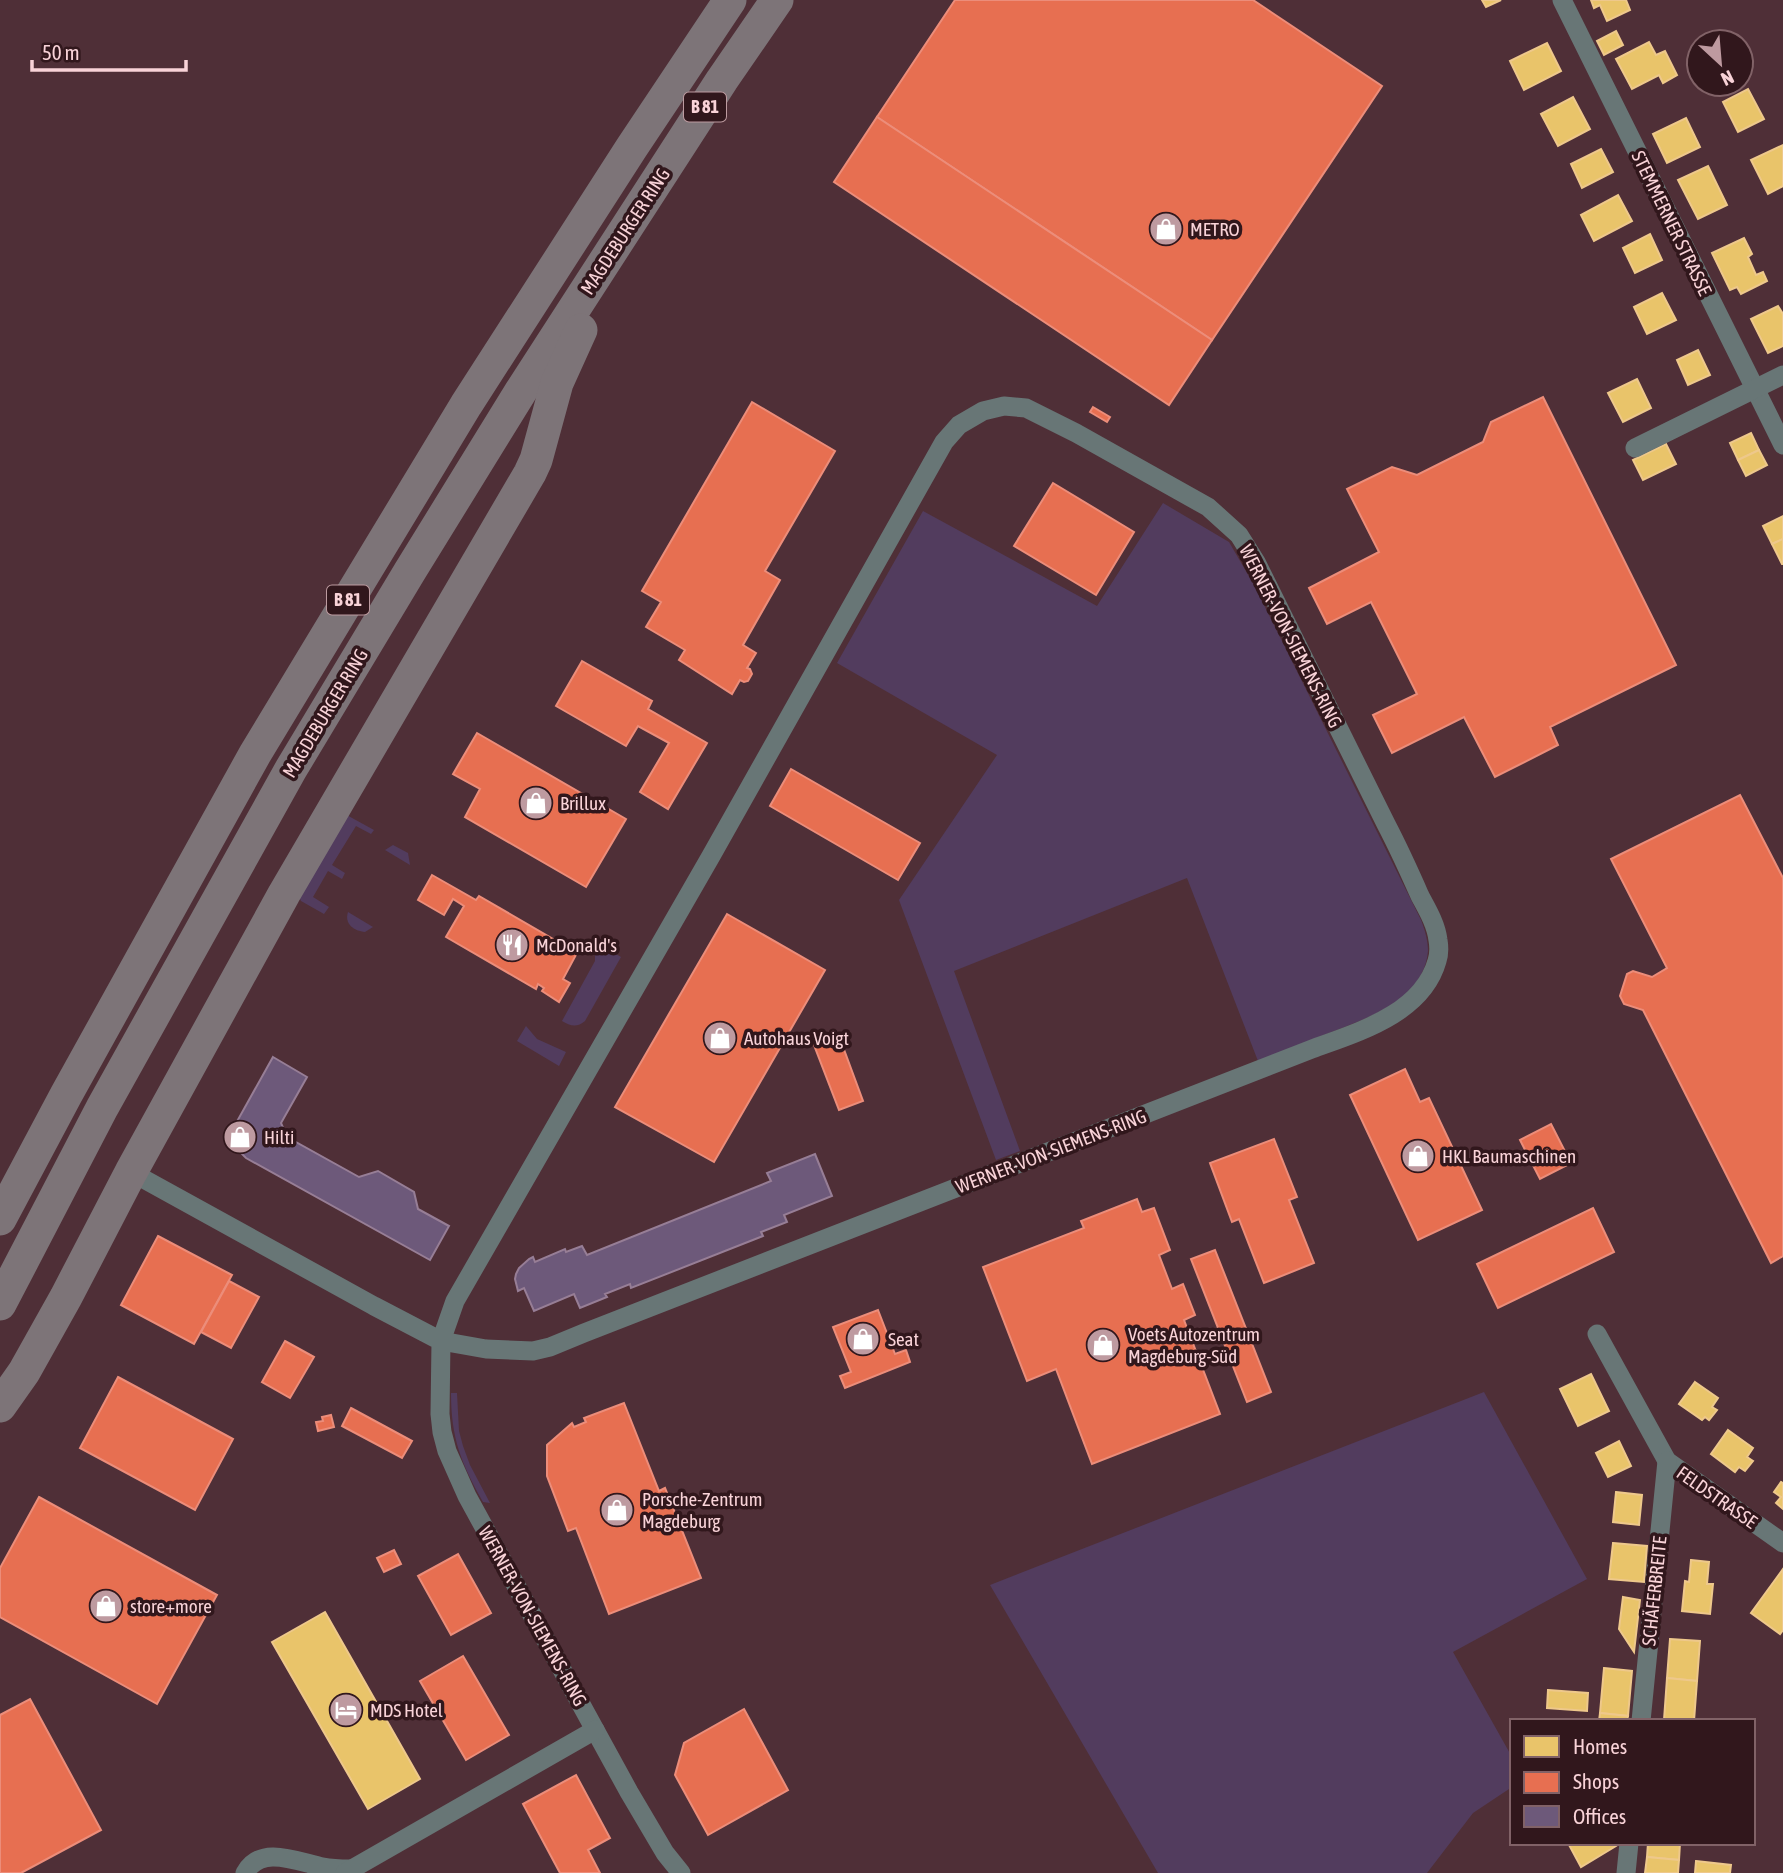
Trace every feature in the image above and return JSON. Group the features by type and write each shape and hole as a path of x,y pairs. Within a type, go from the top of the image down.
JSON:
{"highway":[{"name":"MAGDEBURGER RING","path":"0,1219 65,1095 255,754 466,405 730,0"},
{"name":"MAGDEBURGER RING","path":"0,1304 102,1108 291,769 521,391 722,80 777,0"},
{"path":"0,1406 24,1371 54,1318 291,882 530,473 565,363 583,325 618,268 635,215"}],"street":[{"name":"STEMMERNER STRASSE","path":"1562,0 1783,445"},
{"path":"1634,448 1783,375"},
{"name":"WERNER-VON-SIEMENS-RING","path":"131,1172 441,1341 533,1351 550,1347 1364,1029 1387,1017 1423,990 1432,975 1438,958 1438,940 1432,920 1256,562 1239,536 1208,507 1076,433 1023,407 988,409 959,425 944,442 711,856 455,1301 441,1341 440,1414 450,1462 595,1730 665,1853 681,1873"},
{"name":"FELDSTRASSE","path":"1597,1334 1667,1461 1783,1543"},
{"name":"SCHÄFERBREITE","path":"1641,1719 1667,1461"},
{"path":"245,1873 254,1862 276,1856 348,1871 595,1730"},
{"path":"1626,1873 1629,1845"}],"shaded area":[{"path":"1163,503 1229,542 1254,585 1421,920 1428,947 1424,967 1417,981 1406,993 1379,1012 1258,1061 1187,878 954,971 1020,1151 996,1160 899,900 997,755 837,663 923,511 1097,606"},
{"path":"343,813 374,830 371,834 356,826 332,865 345,873 342,879 328,871 313,897 329,907 324,914 301,901 297,893"},
{"path":"393,845 408,853 410,865 385,850"},
{"path":"348,912 373,927 365,932 357,930 347,920"},
{"path":"590,939 621,957 585,1021 579,1025 571,1025 562,1021 595,961 595,950"},
{"path":"526,1026 537,1039 566,1052 559,1066 517,1041"},
{"path":"1484,1392 1587,1579 1453,1652 1510,1753 1510,1788 1473,1813 1427,1873 1158,1873 990,1585"},
{"path":"451,1393 457,1393 459,1431 463,1446 490,1503 483,1502 459,1450 453,1424"}],"building: Homes":[{"path":"1482,0 1501,0 1486,7"},
{"path":"1591,0 1626,0 1630,10 1607,21 1600,5 1594,8"},
{"path":"1616,31 1623,45 1604,55 1597,41"},
{"path":"1649,42 1656,55 1665,51 1677,75 1663,83 1659,75 1632,89 1616,59"},
{"path":"1547,43 1561,71 1524,90 1510,61"},
{"path":"1573,97 1590,129 1558,146 1541,114"},
{"path":"1731,98 1753,98 1764,119 1738,132 1723,102"},
{"path":"1686,118 1700,147 1667,163 1653,134"},
{"path":"1783,145 1783,186 1768,194 1751,160"},
{"path":"1601,149 1613,172 1582,188 1571,164"},
{"path":"1708,166 1727,205 1698,219 1678,180"},
{"path":"1618,195 1632,221 1594,241 1581,215"},
{"path":"1650,234 1662,260 1635,273 1623,248"},
{"path":"1744,238 1752,254 1748,257 1756,275 1763,272 1767,281 1741,294 1737,287 1730,290 1712,253"},
{"path":"1662,293 1676,320 1647,334 1634,307"},
{"path":"1778,306 1783,314 1783,346 1768,353 1751,319"},
{"path":"1698,350 1710,375 1688,385 1677,360"},
{"path":"1637,379 1651,408 1623,422 1608,393"},
{"path":"1751,433 1759,450 1738,460 1730,443"},
{"path":"1666,444 1676,464 1643,480 1633,460"},
{"path":"1759,450 1767,465 1746,476 1738,460"},
{"path":"1783,516 1783,539 1772,544 1763,526"},
{"path":"1783,539 1783,564 1782,564 1772,544"},
{"path":"1591,1374 1609,1411 1578,1426 1560,1389"},
{"path":"1695,1382 1718,1398 1712,1407 1717,1410 1709,1420 1705,1417 1702,1420 1679,1404"},
{"path":"1728,1430 1753,1448 1747,1457 1753,1461 1745,1471 1739,1467 1735,1472 1711,1454"},
{"path":"1619,1441 1631,1466 1608,1477 1596,1453"},
{"path":"1781,1482 1783,1509 1776,1503 1781,1497 1774,1492"},
{"path":"1616,1492 1642,1495 1639,1525 1613,1522"},
{"path":"1613,1543 1647,1546 1644,1582 1609,1579"},
{"path":"1691,1560 1709,1562 1707,1584 1713,1584 1710,1614 1682,1611 1685,1581 1689,1582"},
{"path":"1783,1569 1783,1630 1780,1634 1751,1613"},
{"path":"1623,1597 1640,1600 1634,1652 1619,1629"},
{"name":"MDS Hotel","path":"325,1612 420,1779 368,1809 272,1642"},
{"path":"1670,1639 1700,1641 1697,1681 1667,1678"},
{"path":"1604,1668 1632,1671 1628,1716 1600,1713"},
{"path":"1667,1678 1697,1681 1694,1719 1664,1719"},
{"path":"1548,1690 1588,1693 1587,1711 1547,1708"},
{"path":"1600,1713 1628,1716 1627,1719 1599,1719"},
{"path":"1569,1845 1616,1846 1581,1867"},
{"path":"1648,1845 1680,1845 1679,1860 1647,1857"},
{"path":"1647,1857 1679,1860 1678,1873 1645,1873"},
{"path":"1696,1861 1731,1865 1730,1873 1695,1873"}],"building: Shops":[{"name":"METRO","path":"955,0 1253,0 1382,86 1212,340 877,117"},
{"path":"877,117 1212,340 1169,405 834,182"},
{"path":"1543,397 1676,665 1550,727 1558,745 1495,777 1464,717 1392,753 1373,715 1417,694 1371,602 1327,624 1309,588 1379,552 1347,489 1392,467 1417,475 1483,442 1491,422"},
{"path":"752,402 835,451 765,571 780,580 743,645 756,653 747,668 752,674 748,681 740,680 732,694 679,660 685,650 646,627 661,602 642,591"},
{"path":"1093,407 1110,417 1107,422 1090,412"},
{"path":"1053,483 1134,532 1096,595 1014,546"},
{"path":"582,661 652,701 648,709 707,743 668,809 640,792 669,743 638,726 626,746 556,706"},
{"name":"Brillux","path":"477,733 626,819 586,887 465,817 480,789 453,774"},
{"path":"791,769 920,843 898,880 770,806"},
{"path":"1740,795 1783,878 1783,1256 1771,1263 1643,1010 1624,1004 1620,996 1627,974 1633,971 1652,977 1667,968 1611,859"},
{"name":"McDonald's","path":"432,875 476,900 479,896 577,953 563,979 570,983 559,1002 542,991 544,988 538,984 536,989 446,937 464,906 453,899 444,915 418,900"},
{"name":"Autohaus Voigt","path":"727,914 825,970 714,1162 615,1107"},
{"path":"839,1036 863,1101 839,1110 814,1045"},
{"name":"HKL Baumaschinen","path":"1405,1069 1420,1102 1429,1098 1482,1210 1418,1240 1350,1095"},
{"path":"1551,1124 1571,1163 1540,1179 1520,1140"},
{"path":"1274,1139 1297,1197 1289,1200 1314,1263 1264,1283 1239,1219 1232,1222 1210,1163"},
{"name":"Voets Autozentrum Magdeburg-Süd","path":"1137,1199 1142,1212 1154,1208 1170,1250 1159,1255 1172,1289 1183,1284 1195,1315 1184,1320 1220,1414 1092,1464 1056,1369 1027,1381 983,1267 1084,1228 1081,1221"},
{"path":"1593,1208 1614,1252 1498,1308 1477,1264"},
{"path":"158,1236 232,1275 194,1344 121,1305"},
{"path":"1215,1250 1271,1392 1247,1402 1191,1259"},
{"path":"229,1281 259,1297 231,1348 201,1332"},
{"name":"Seat","path":"878,1310 895,1354 906,1350 910,1362 845,1388 840,1376 851,1372 833,1327"},
{"path":"285,1341 314,1357 290,1398 262,1382"},
{"path":"118,1377 233,1439 195,1510 80,1448"},
{"name":"Porsche-Zentrum Magdeburg","path":"624,1403 659,1491 665,1488 701,1578 609,1614 576,1528 568,1531 547,1476 547,1445 572,1423 574,1427 586,1422 584,1418"},
{"path":"351,1408 412,1441 402,1458 342,1426"},
{"path":"331,1415 334,1427 318,1431 316,1422"},
{"name":"store+more","path":"39,1497 217,1595 157,1704 0,1617 0,1568"},
{"path":"394,1550 401,1564 384,1572 377,1558"},
{"path":"458,1554 491,1613 451,1635 418,1576"},
{"path":"463,1656 509,1735 466,1760 420,1681"},
{"path":"30,1699 101,1830 21,1873 0,1873 0,1715"},
{"path":"744,1709 788,1790 708,1835 675,1775 684,1743"},
{"path":"576,1775 610,1838 588,1850 600,1873 560,1873 523,1804"}],"building: Offices":[{"path":"273,1057 307,1077 281,1123 287,1137 359,1177 378,1171 414,1192 418,1209 449,1226 430,1260 246,1158 239,1151 233,1134 235,1125"},
{"path":"815,1154 832,1196 784,1215 787,1222 761,1232 763,1236 631,1288 630,1284 580,1308 574,1294 534,1311 524,1288 518,1291 516,1274 519,1268 533,1257 535,1262 565,1249 566,1252 582,1246 587,1255 771,1181 767,1173"}],"place":[{"name":"METRO","path":"1166,229"},
{"name":"Brillux","path":"536,803"},
{"name":"McDonald's","path":"512,945"},
{"name":"Autohaus Voigt","path":"720,1038"},
{"name":"Hilti","path":"240,1137"},
{"name":"HKL Baumaschinen","path":"1418,1156"},
{"name":"Seat","path":"863,1339"},
{"name":"Voets Autozentrum Magdeburg-Süd","path":"1103,1345"},
{"name":"Porsche-Zentrum Magdeburg","path":"617,1510"},
{"name":"store+more","path":"106,1606"},
{"name":"MDS Hotel","path":"346,1710"}]}
